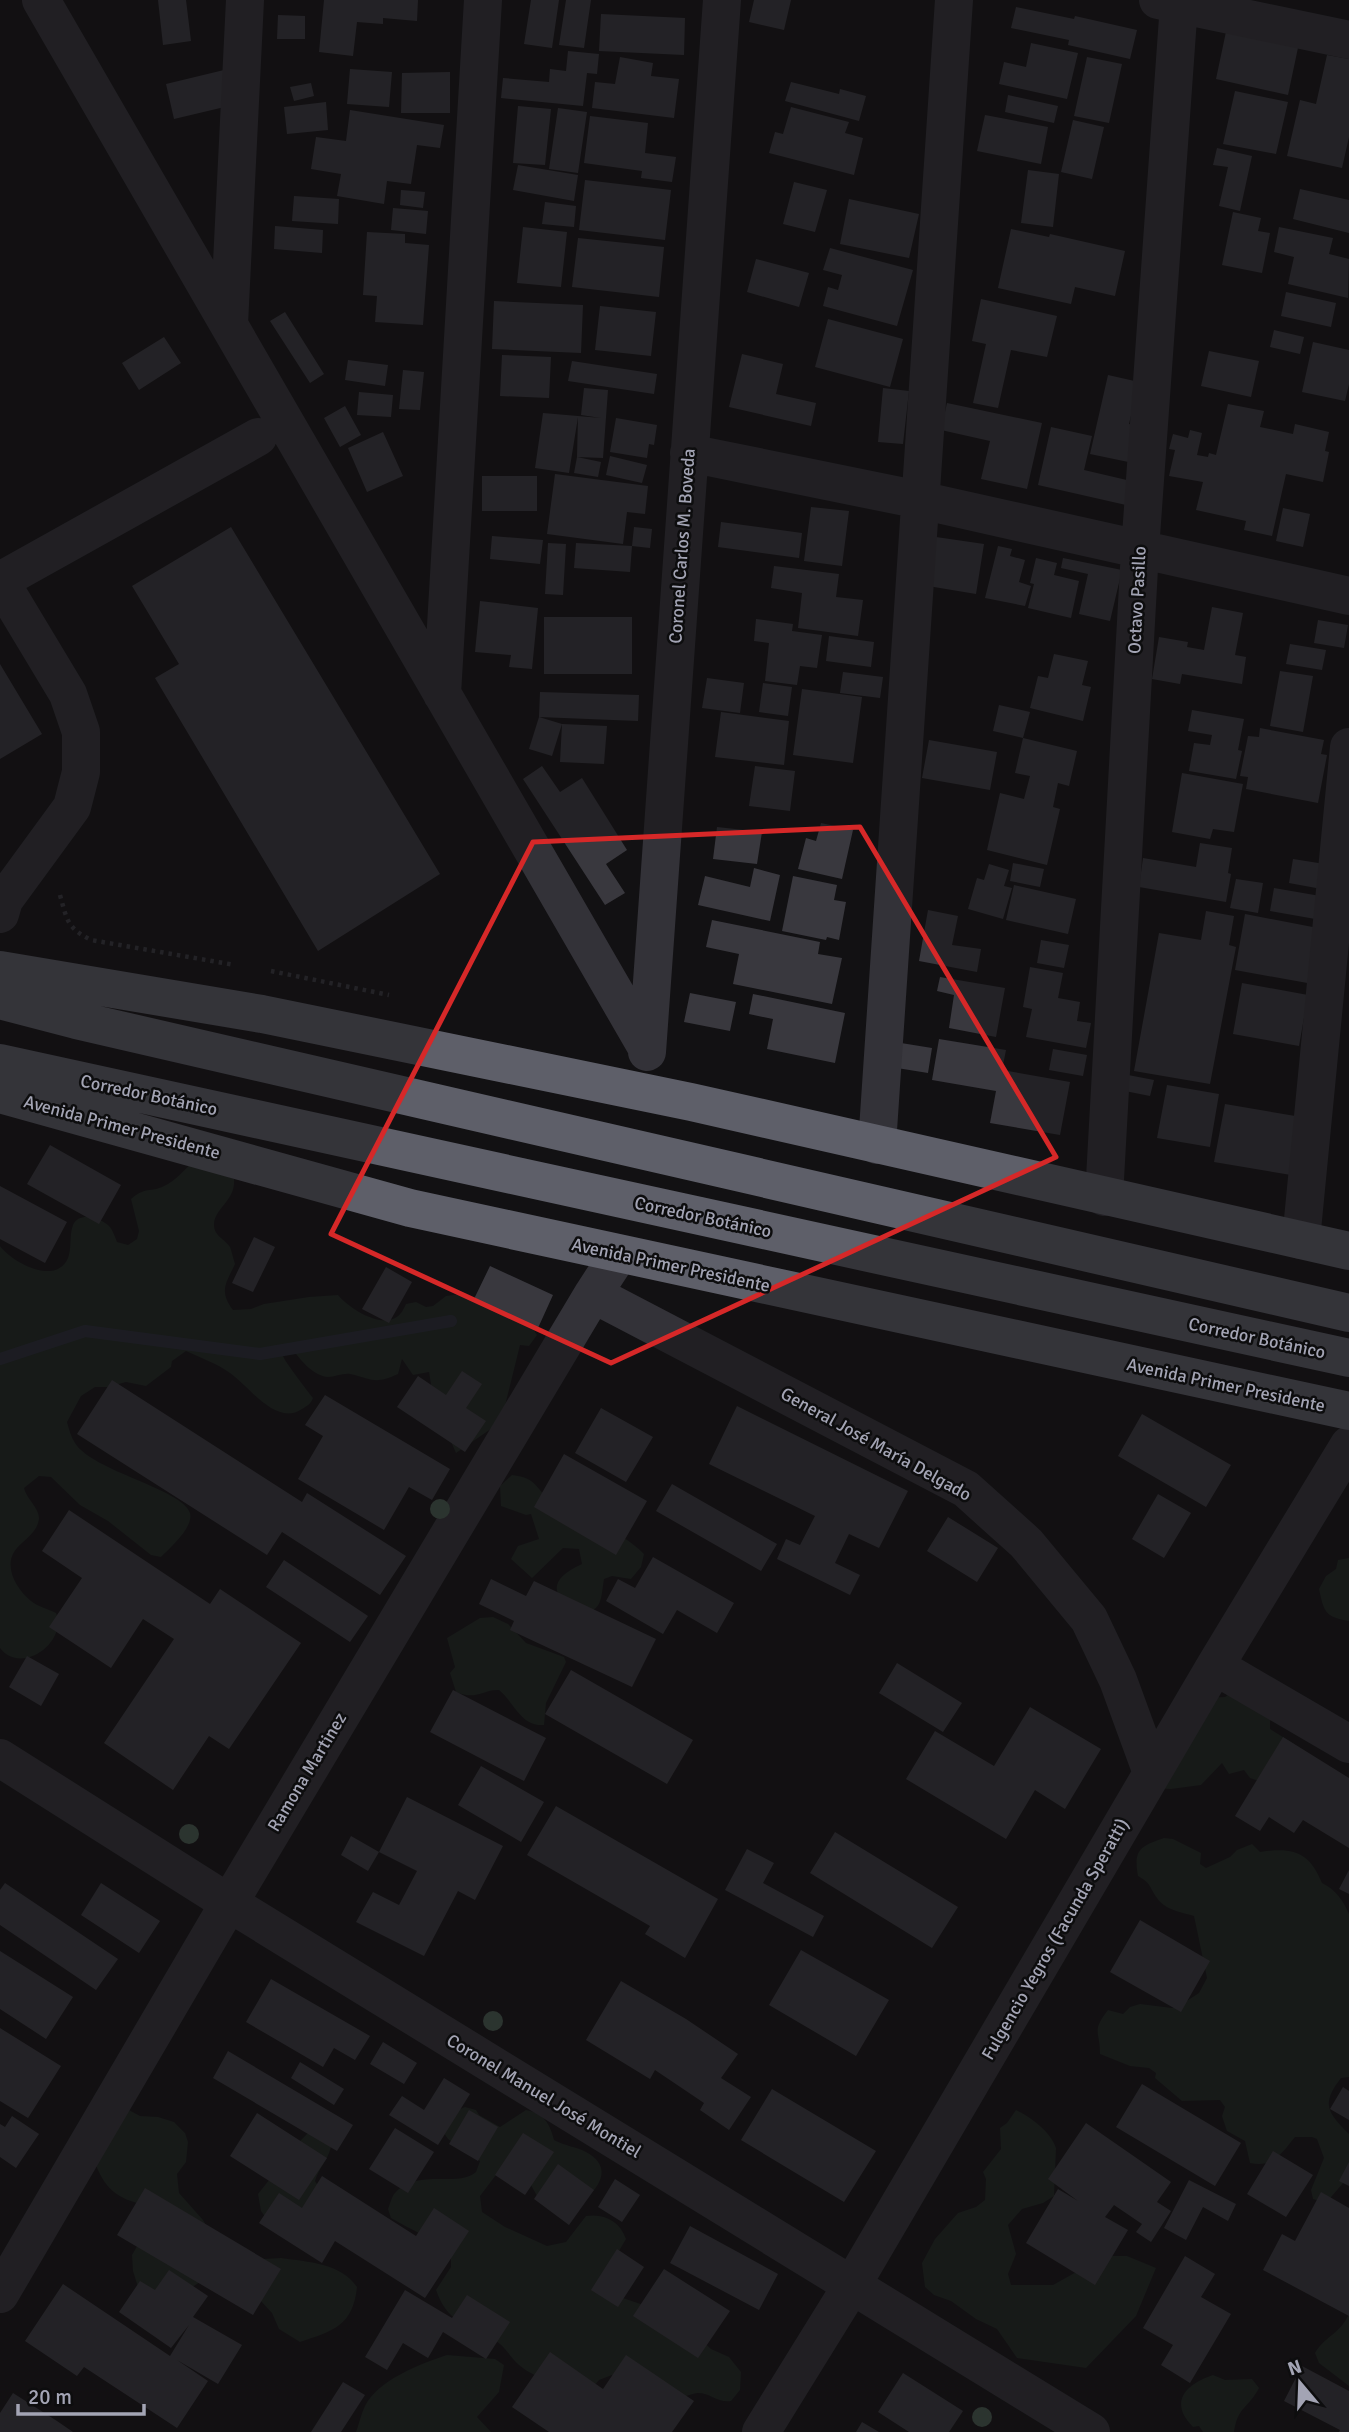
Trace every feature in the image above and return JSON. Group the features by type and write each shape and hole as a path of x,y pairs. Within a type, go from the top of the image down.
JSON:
{"highway":[{"path":"0,970 262,1014 647,1093 1349,1251"},
{"path":"0,1000 76,1020 1349,1313"},
{"name":"Corredor Botánico","path":"0,1063 1349,1359"},
{"name":"Avenida Primer Presidente","path":"0,1094 410,1208 1349,1411"}],"street":[{"path":"41,0 647,1048"},
{"path":"229,324 245,0"},
{"path":"442,694 483,0"},
{"name":"Coronel Carlos M. Boveda","path":"647,1093 647,1048 722,0"},
{"path":"877,1145 954,0"},
{"path":"1169,2 1349,40"},
{"name":"Octavo Pasillo","path":"1104,1197 1169,2"},
{"path":"0,914 4,900 72,807 81,772 81,732 68,694 0,581 258,437"},
{"path":"689,453 920,500 1349,596"},
{"path":"1301,1240 1349,747"},
{"name":"Ramona Martinez","path":"0,2294 229,1903 619,1254"},
{"name":"General José María Delgado","path":"593,1294 966,1489 1026,1543 1089,1619 1118,1680 1152,1773"},
{"name":"Fulgencio Yegros (Facunda Speratti)","path":"761,2432 852,2285 1215,1666 1349,1445"},
{"path":"1215,1666 1349,1744"},
{"name":"Coronel Manuel José Montiel","path":"0,1758 229,1903 1091,2432"}],"highlighted area":[{"path":"860,827 1056,1157 611,1363 331,1234 533,842"}],"shaded area":[{"path":"192,1163 234,1179 232,1193 217,1214 214,1225 218,1235 230,1247 235,1264 225,1286 228,1303 233,1310 309,1297 338,1295 364,1315 388,1320 399,1315 406,1304 416,1302 426,1307 433,1306 446,1296 461,1294 496,1311 527,1320 537,1335 529,1346 520,1345 501,1422 456,1453 434,1403 429,1372 413,1375 402,1359 398,1374 378,1380 350,1374 323,1376 308,1367 294,1351 283,1356 313,1398 307,1406 292,1413 273,1409 230,1373 186,1351 172,1361 171,1367 146,1386 126,1382 95,1387 81,1396 67,1422 75,1443 99,1462 184,1504 190,1513 190,1519 180,1537 161,1557 151,1555 108,1521 80,1505 51,1477 39,1476 24,1488 37,1510 38,1523 17,1548 11,1569 25,1596 33,1603 56,1613 58,1624 55,1635 40,1652 30,1657 9,1656 0,1648 0,1246 24,1265 45,1271 54,1270 62,1266 68,1258 73,1225 85,1217 106,1224 117,1242 128,1245 137,1239 139,1231 131,1199 141,1192 168,1184"},
{"path":"512,1475 532,1481 552,1501 634,1545 644,1554 641,1567 631,1579 612,1576 604,1579 599,1604 578,1618 558,1595 557,1588 563,1576 582,1564 579,1549 563,1548 532,1578 511,1559 518,1546 539,1539 531,1514 526,1515 501,1506 500,1486"},
{"path":"1349,1558 1349,1621 1335,1618 1327,1612 1319,1589 1326,1576 1336,1569 1338,1560"},
{"path":"493,1617 508,1624 526,1643 564,1657 566,1662 546,1703 544,1725 529,1722 499,1690 474,1695 456,1692 450,1673 455,1667 447,1638 480,1618"},
{"path":"1231,1693 1270,1707 1270,1729 1294,1744 1262,1782 1250,1778 1244,1770 1229,1774 1222,1763 1201,1785 1171,1789 1148,1788 1198,1698 1225,1697"},
{"path":"1164,1838 1173,1839 1201,1853 1200,1864 1206,1868 1252,1844 1260,1852 1282,1850 1299,1854 1312,1864 1322,1883 1338,1896 1349,1914 1349,2077 1341,2078 1335,2087 1329,2107 1336,2120 1349,2134 1349,2176 1326,2203 1313,2199 1311,2190 1324,2158 1317,2139 1295,2137 1281,2154 1271,2161 1250,2163 1245,2141 1227,2131 1222,2116 1225,2107 1220,2100 1182,2101 1155,2078 1156,2073 1149,2068 1130,2066 1100,2054 1098,2027 1108,2010 1123,2014 1130,2007 1140,2004 1172,2008 1179,2006 1199,1993 1207,1978 1194,1916 1164,1905 1148,1884 1138,1876 1137,1860 1140,1850"},
{"path":"465,2107 476,2110 479,2115 500,2127 526,2110 532,2111 545,2120 554,2140 582,2150 595,2159 602,2173 600,2180 591,2194 578,2206 537,2196 531,2185 499,2171 480,2196 482,2212 505,2227 547,2246 566,2242 586,2216 605,2217 615,2223 626,2239 616,2256 620,2297 655,2309 691,2330 711,2349 729,2357 741,2372 740,2390 731,2401 722,2401 698,2393 670,2402 612,2375 599,2380 590,2391 553,2382 526,2370 516,2363 500,2344 448,2312 436,2290 451,2267 451,2252 391,2218 388,2209 394,2194 415,2181 459,2179 476,2172 480,2161 448,2139 442,2130 455,2111"},
{"path":"127,2109 140,2116 158,2117 174,2122 185,2133 188,2142 186,2162 177,2174 179,2193 203,2220 211,2234 208,2277 178,2296 138,2287 132,2255 147,2229 146,2205 119,2196 113,2191 102,2178 94,2160"},
{"path":"1016,2110 1040,2126 1050,2136 1056,2148 1054,2196 1043,2203 1022,2209 1008,2225 1016,2254 1008,2274 1011,2285 1053,2285 1105,2256 1127,2256 1156,2268 1136,2316 1086,2368 1017,2358 997,2329 976,2319 951,2301 934,2295 925,2287 922,2263 935,2239 958,2213 976,2207 985,2200 986,2179 983,2172 1001,2149 1000,2128"},
{"path":"307,2134 318,2134 331,2147 315,2181 329,2203 268,2221 261,2211 258,2194"},
{"path":"281,2258 333,2268 350,2279 357,2287 355,2300 346,2319 331,2330 300,2342 279,2329 272,2313 259,2299 264,2259"},
{"path":"1349,2314 1349,2386 1319,2363 1315,2353"},
{"path":"447,2355 495,2359 504,2365 499,2392 477,2417 491,2432 356,2432 365,2406 380,2388 413,2368"},
{"path":"1213,2375 1225,2380 1252,2379 1259,2388 1241,2412 1234,2432 1203,2432 1199,2426 1193,2427 1182,2410 1181,2402 1188,2389"}],"building":[{"path":"158,0 186,0 191,41 163,45"},
{"path":"324,0 418,0 417,21 383,18 383,24 357,22 353,56 319,52"},
{"path":"531,0 559,0 552,48 524,44"},
{"path":"566,0 591,0 584,48 559,45"},
{"path":"754,0 791,0 784,30 749,22"},
{"path":"1016,7 1074,19 1075,16 1137,30 1130,59 1068,45 1069,40 1011,28"},
{"path":"601,14 685,18 684,55 599,51"},
{"path":"278,15 305,16 305,39 277,39"},
{"path":"1227,27 1299,43 1288,95 1216,79"},
{"path":"1031,43 1078,53 1067,99 999,84 1004,62 1026,67"},
{"path":"568,51 599,54 597,74 587,73 583,106 501,98 503,78 549,82 550,69 566,71"},
{"path":"1327,55 1349,59 1349,137 1342,168 1287,156 1300,100 1316,104"},
{"path":"620,57 653,63 651,76 679,79 674,118 592,108 595,82 615,84"},
{"path":"1087,57 1122,64 1109,123 1074,116"},
{"path":"350,69 392,72 389,107 347,104"},
{"path":"224,70 233,105 174,119 166,84"},
{"path":"450,72 450,113 401,113 402,73"},
{"path":"791,82 839,94 840,89 866,96 859,121 785,101"},
{"path":"311,83 314,96 294,101 290,87"},
{"path":"1235,91 1288,102 1276,154 1223,144"},
{"path":"1008,95 1058,106 1054,123 1005,112"},
{"path":"326,102 328,130 287,134 284,107"},
{"path":"518,106 551,109 545,165 513,163"},
{"path":"791,107 849,122 845,133 863,138 854,175 769,153 775,132 783,134"},
{"path":"558,108 587,112 578,173 549,169"},
{"path":"350,110 444,125 440,148 417,145 411,184 387,181 384,204 337,196 341,174 311,169 316,137 346,141"},
{"path":"985,115 1048,127 1041,164 977,151"},
{"path":"590,116 648,123 645,153 676,157 672,182 641,178 642,171 584,163"},
{"path":"1073,120 1104,127 1092,179 1061,172"},
{"path":"1217,148 1252,156 1240,211 1219,206 1228,167 1213,165"},
{"path":"518,165 578,175 574,201 513,190"},
{"path":"1028,170 1059,174 1053,227 1021,223"},
{"path":"585,180 671,190 665,240 579,230"},
{"path":"794,182 827,190 815,232 783,224"},
{"path":"1300,189 1349,200 1349,233 1293,219"},
{"path":"401,190 425,192 423,208 400,205"},
{"path":"294,196 339,199 338,224 292,221"},
{"path":"849,199 919,214 909,258 840,244"},
{"path":"545,202 576,206 574,227 542,224"},
{"path":"393,208 428,211 426,234 391,230"},
{"path":"1233,212 1261,218 1258,231 1270,233 1262,273 1222,265"},
{"path":"275,226 323,230 322,253 274,249"},
{"path":"523,227 567,232 561,287 517,283"},
{"path":"1279,227 1333,238 1329,254 1349,259 1348,298 1288,284 1294,257 1274,252"},
{"path":"1011,229 1049,237 1050,234 1125,251 1115,296 1075,287 1071,304 998,288"},
{"path":"367,232 405,234 405,243 429,245 423,325 375,322 377,296 363,295"},
{"path":"578,238 664,247 659,297 572,287"},
{"path":"830,248 913,270 897,326 823,306 828,287 838,290 842,275 823,270"},
{"path":"756,259 809,273 799,307 747,292"},
{"path":"1286,292 1336,303 1331,327 1281,316"},
{"path":"981,299 1057,316 1047,357 1011,350 998,408 973,403 986,344 972,341"},
{"path":"494,301 583,305 581,353 492,349"},
{"path":"600,306 656,312 651,356 595,350"},
{"path":"285,312 324,374 310,383 270,321"},
{"path":"828,319 903,339 890,387 815,367"},
{"path":"1274,330 1304,337 1300,354 1270,347"},
{"path":"164,337 181,363 139,390 122,363"},
{"path":"1313,342 1349,350 1349,384 1345,401 1302,392"},
{"path":"1209,351 1259,361 1251,397 1201,386"},
{"path":"742,354 783,364 776,394 816,403 811,426 729,407"},
{"path":"502,355 551,357 549,398 500,396"},
{"path":"348,360 388,365 385,386 345,380"},
{"path":"572,361 657,374 654,394 568,381"},
{"path":"403,370 424,372 420,410 399,409"},
{"path":"1108,375 1139,382 1129,424 1146,428 1138,464 1090,454"},
{"path":"584,388 608,390 603,458 577,457 578,417 569,473 535,468 543,413 601,418 581,415"},
{"path":"883,388 909,391 903,444 878,442"},
{"path":"359,392 393,395 391,417 357,415"},
{"path":"947,403 1042,423 1027,489 981,479 990,441 941,430"},
{"path":"1228,404 1264,411 1260,427 1293,434 1295,424 1329,432 1325,451 1329,452 1323,482 1286,474 1272,536 1244,530 1246,521 1196,510 1203,482 1169,476 1175,450 1169,449 1173,434 1188,438 1190,430 1202,433 1197,455 1216,455"},
{"path":"345,406 361,435 340,447 324,418"},
{"path":"616,418 657,425 654,445 649,444 647,458 610,452"},
{"path":"1051,427 1092,436 1084,470 1131,481 1126,505 1038,485"},
{"path":"383,432 403,476 367,492 348,448"},
{"path":"610,456 647,465 642,483 606,475"},
{"path":"577,457 601,462 598,477 574,473"},
{"path":"555,474 648,486 645,514 627,512 623,544 547,534"},
{"path":"482,476 537,476 537,511 482,511"},
{"path":"811,507 849,511 842,566 804,561"},
{"path":"1283,508 1310,514 1303,547 1276,541"},
{"path":"721,522 802,533 799,558 718,547"},
{"path":"231,527 440,874 318,951 155,678 179,664 132,586"},
{"path":"634,527 652,529 650,548 632,546"},
{"path":"492,536 543,540 540,564 490,559"},
{"path":"936,537 984,544 976,594 928,586"},
{"path":"548,543 566,544 563,595 545,594"},
{"path":"576,543 632,546 630,572 574,568"},
{"path":"998,546 1012,549 1010,556 1025,560 1019,582 1031,586 1025,606 985,598"},
{"path":"1036,558 1057,563 1054,575 1079,581 1071,618 1028,608 1034,584 1030,583"},
{"path":"1063,558 1122,570 1110,621 1079,614 1088,574 1061,568"},
{"path":"774,566 839,574 836,597 863,600 858,636 798,628 802,593 771,588"},
{"path":"480,601 538,608 532,669 509,667 511,655 475,652"},
{"path":"1212,607 1243,613 1235,655 1246,657 1242,684 1182,674 1180,684 1152,679 1159,637 1188,642 1187,647 1204,650"},
{"path":"544,617 632,617 632,674 544,674"},
{"path":"756,619 793,624 792,631 822,635 817,668 800,666 797,685 765,681 769,643 754,641"},
{"path":"1318,620 1348,625 1344,648 1314,643"},
{"path":"829,636 874,642 871,667 826,661"},
{"path":"1290,644 1326,650 1322,670 1286,664"},
{"path":"1054,654 1088,661 1082,685 1091,687 1083,721 1030,708 1038,676 1048,678"},
{"path":"0,664 42,734 0,759"},
{"path":"1280,671 1313,676 1303,732 1270,726"},
{"path":"843,672 883,677 880,698 840,693"},
{"path":"707,678 744,683 740,713 702,708"},
{"path":"763,683 792,687 788,716 759,712"},
{"path":"802,689 862,697 853,763 793,755"},
{"path":"540,692 639,695 638,721 539,717"},
{"path":"999,705 1030,712 1023,738 993,731"},
{"path":"1192,710 1244,719 1238,750 1242,751 1236,779 1189,771 1194,743 1210,745 1212,735 1188,731"},
{"path":"721,712 789,721 784,765 715,757"},
{"path":"539,717 562,724 552,756 529,749"},
{"path":"562,724 607,726 604,764 560,762"},
{"path":"1260,728 1324,740 1321,754 1327,755 1318,803 1246,789 1248,777 1240,776 1248,736 1259,737"},
{"path":"1023,738 1077,751 1069,786 1058,783 1053,807 1060,809 1047,865 987,850 1000,793 1024,799 1030,776 1015,773"},
{"path":"929,740 997,752 990,790 922,778"},
{"path":"542,766 560,792 582,778 627,850 606,864 625,893 605,905 523,779"},
{"path":"755,766 795,771 790,811 749,806"},
{"path":"1182,773 1243,784 1234,832 1213,829 1210,839 1172,832"},
{"path":"821,823 853,830 842,879 798,869 806,838 816,841"},
{"path":"717,827 762,832 757,864 713,859"},
{"path":"1200,843 1232,848 1226,902 1139,887 1143,858 1196,867"},
{"path":"1293,859 1331,865 1327,890 1289,883"},
{"path":"1013,863 1044,869 1040,887 1010,881"},
{"path":"989,864 1009,870 1004,886 1012,888 1003,919 968,909 977,878 984,880"},
{"path":"754,868 780,875 770,921 698,905 705,876 750,887"},
{"path":"793,876 837,885 834,900 846,902 839,940 782,931"},
{"path":"1236,879 1263,883 1258,913 1230,908"},
{"path":"1014,885 1076,899 1068,934 1006,920"},
{"path":"1274,888 1326,897 1321,920 1270,911"},
{"path":"928,910 958,916 952,945 981,949 977,972 919,961"},
{"path":"1206,911 1234,916 1229,945 1236,947 1210,1084 1134,1071 1159,933 1201,940"},
{"path":"1245,914 1323,929 1313,984 1235,970"},
{"path":"712,920 820,942 818,954 842,958 832,1004 733,984 739,954 706,947"},
{"path":"1041,940 1069,945 1064,968 1037,963"},
{"path":"1030,967 1063,973 1058,998 1080,1002 1077,1021 1091,1023 1086,1048 1026,1037 1032,1009 1023,1007"},
{"path":"940,977 1005,988 996,1037 949,1028 954,995 937,991"},
{"path":"1242,983 1308,995 1299,1046 1233,1034"},
{"path":"690,993 736,1002 730,1031 684,1022"},
{"path":"753,994 845,1013 835,1063 767,1049 773,1019 749,1014"},
{"path":"939,1039 1006,1050 1002,1070 1070,1082 1060,1135 990,1123 996,1091 932,1080"},
{"path":"901,1043 932,1048 928,1073 897,1068"},
{"path":"1053,1049 1087,1055 1083,1076 1049,1070"},
{"path":"1128,1075 1154,1080 1150,1096 1125,1091"},
{"path":"1167,1085 1219,1094 1210,1147 1157,1138"},
{"path":"1225,1104 1307,1118 1297,1176 1214,1162"},
{"path":"50,1145 121,1185 99,1224 27,1184"},
{"path":"0,1186 67,1222 45,1263 0,1239"},
{"path":"254,1237 275,1247 253,1292 232,1283"},
{"path":"490,1266 553,1295 538,1328 474,1299"},
{"path":"386,1267 412,1282 389,1323 362,1309"},
{"path":"462,1371 482,1384 466,1408 486,1421 465,1452 397,1407 418,1376 446,1395"},
{"path":"112,1380 302,1502 307,1493 406,1556 380,1595 282,1532 267,1555 77,1434"},
{"path":"325,1395 450,1469 432,1500 409,1487 384,1530 298,1479 323,1436 305,1425"},
{"path":"737,1406 908,1491 879,1548 849,1534 835,1563 860,1575 850,1595 777,1559 786,1539 800,1545 815,1516 709,1464"},
{"path":"601,1408 653,1437 626,1482 575,1453"},
{"path":"1142,1414 1231,1465 1206,1507 1118,1456"},
{"path":"564,1454 647,1501 616,1555 534,1507"},
{"path":"672,1484 777,1544 761,1571 656,1511"},
{"path":"1158,1494 1191,1513 1164,1558 1132,1539"},
{"path":"69,1510 210,1604 220,1589 301,1643 229,1749 209,1736 173,1790 104,1743 174,1639 143,1619 111,1668 49,1627 82,1578 42,1551"},
{"path":"948,1517 998,1548 977,1582 927,1551"},
{"path":"653,1557 734,1603 717,1633 677,1610 663,1634 606,1601 618,1579 635,1588"},
{"path":"284,1560 368,1616 350,1642 266,1587"},
{"path":"491,1579 526,1596 534,1581 656,1639 632,1687 510,1630 514,1621 479,1604"},
{"path":"27,1656 59,1674 41,1706 9,1687"},
{"path":"897,1663 962,1703 943,1732 879,1693"},
{"path":"571,1670 693,1740 667,1784 545,1714"},
{"path":"453,1690 546,1738 524,1781 430,1732"},
{"path":"1030,1707 1101,1749 1065,1809 1035,1790 1006,1839 906,1779 935,1731 994,1766"},
{"path":"1283,1737 1349,1778 1349,1848 1303,1820 1294,1833 1269,1817 1260,1831 1235,1816"},
{"path":"481,1766 544,1802 521,1842 458,1805"},
{"path":"407,1797 503,1846 475,1900 458,1891 424,1956 356,1922 373,1892 399,1905 417,1871 379,1852"},
{"path":"556,1806 718,1899 685,1958 645,1934 650,1926 527,1855"},
{"path":"835,1832 958,1907 932,1948 810,1873"},
{"path":"351,1836 379,1852 368,1871 341,1855"},
{"path":"747,1849 774,1863 763,1883 824,1916 813,1937 725,1890"},
{"path":"1349,1870 1349,1894 1339,1889"},
{"path":"5,1883 118,1959 96,1990 0,1925 0,1890"},
{"path":"101,1883 160,1921 139,1953 81,1915"},
{"path":"1140,1920 1210,1961 1181,2012 1110,1972"},
{"path":"801,1950 889,2000 856,2056 769,2005"},
{"path":"0,1951 73,1997 46,2039 0,2009"},
{"path":"271,1979 370,2036 355,2060 334,2048 323,2067 246,2022"},
{"path":"621,1981 686,2019 738,2054 721,2078 751,2097 729,2130 700,2110 704,2103 655,2070 650,2079 586,2040"},
{"path":"0,2028 61,2066 28,2118 0,2101"},
{"path":"383,2042 417,2063 404,2084 370,2064"},
{"path":"228,2051 353,2125 337,2151 213,2078"},
{"path":"300,2062 344,2089 334,2105 291,2078"},
{"path":"444,2078 470,2094 438,2145 389,2115 402,2096 424,2110"},
{"path":"1142,2084 1241,2143 1215,2186 1116,2127"},
{"path":"1343,2087 1349,2091 1349,2120 1330,2109"},
{"path":"772,2089 876,2151 844,2202 741,2140"},
{"path":"469,2110 498,2127 478,2161 449,2144"},
{"path":"257,2113 327,2158 299,2200 230,2156"},
{"path":"12,2116 39,2134 16,2168 0,2157 0,2124 5,2127"},
{"path":"1086,2123 1171,2182 1157,2202 1171,2211 1151,2242 1136,2232 1142,2224 1114,2205 1105,2217 1128,2230 1095,2285 1026,2243 1058,2189 1078,2201 1048,2179"},
{"path":"395,2128 434,2152 408,2193 369,2169"},
{"path":"523,2133 554,2152 525,2195 495,2175"},
{"path":"1273,2151 1313,2175 1286,2217 1247,2194"},
{"path":"1349,2162 1349,2186 1339,2181"},
{"path":"558,2164 594,2190 569,2225 534,2199"},
{"path":"322,2176 416,2236 434,2208 469,2231 425,2298 335,2241 322,2263 259,2223 279,2193 302,2208"},
{"path":"615,2179 640,2195 622,2222 598,2207"},
{"path":"1189,2180 1236,2204 1228,2221 1203,2207 1186,2240 1164,2228"},
{"path":"145,2188 281,2269 253,2315 117,2235"},
{"path":"1321,2192 1349,2208 1349,2316 1263,2270 1282,2234 1295,2241"},
{"path":"690,2226 778,2274 759,2310 670,2263"},
{"path":"617,2249 644,2267 618,2307 591,2290"},
{"path":"1185,2256 1215,2274 1201,2297 1231,2314 1190,2383 1161,2365 1173,2345 1143,2328"},
{"path":"664,2269 730,2311 698,2358 633,2316"},
{"path":"169,2270 208,2296 193,2317 242,2345 218,2384 177,2360 208,2381 177,2428 84,2367 77,2376 25,2341 63,2284 170,2356 189,2325 171,2348 119,2312 140,2281 155,2290"},
{"path":"405,2290 452,2318 467,2295 510,2322 486,2359 443,2332 428,2358 403,2343 387,2370 365,2357"},
{"path":"550,2352 603,2389 626,2355 694,2401 672,2432 549,2432 512,2407"},
{"path":"1302,2366 1349,2391 1349,2432 1339,2432 1340,2430 1284,2401"},
{"path":"903,2373 963,2411 949,2432 909,2432 878,2412"},
{"path":"343,2382 365,2395 341,2432 311,2432"},
{"path":"13,2393 73,2432 0,2432 0,2413"},
{"path":"862,2422 879,2432 856,2432"}],"waterway":[{"path":"0,1359 85,1331 260,1354 451,1321"}]}
